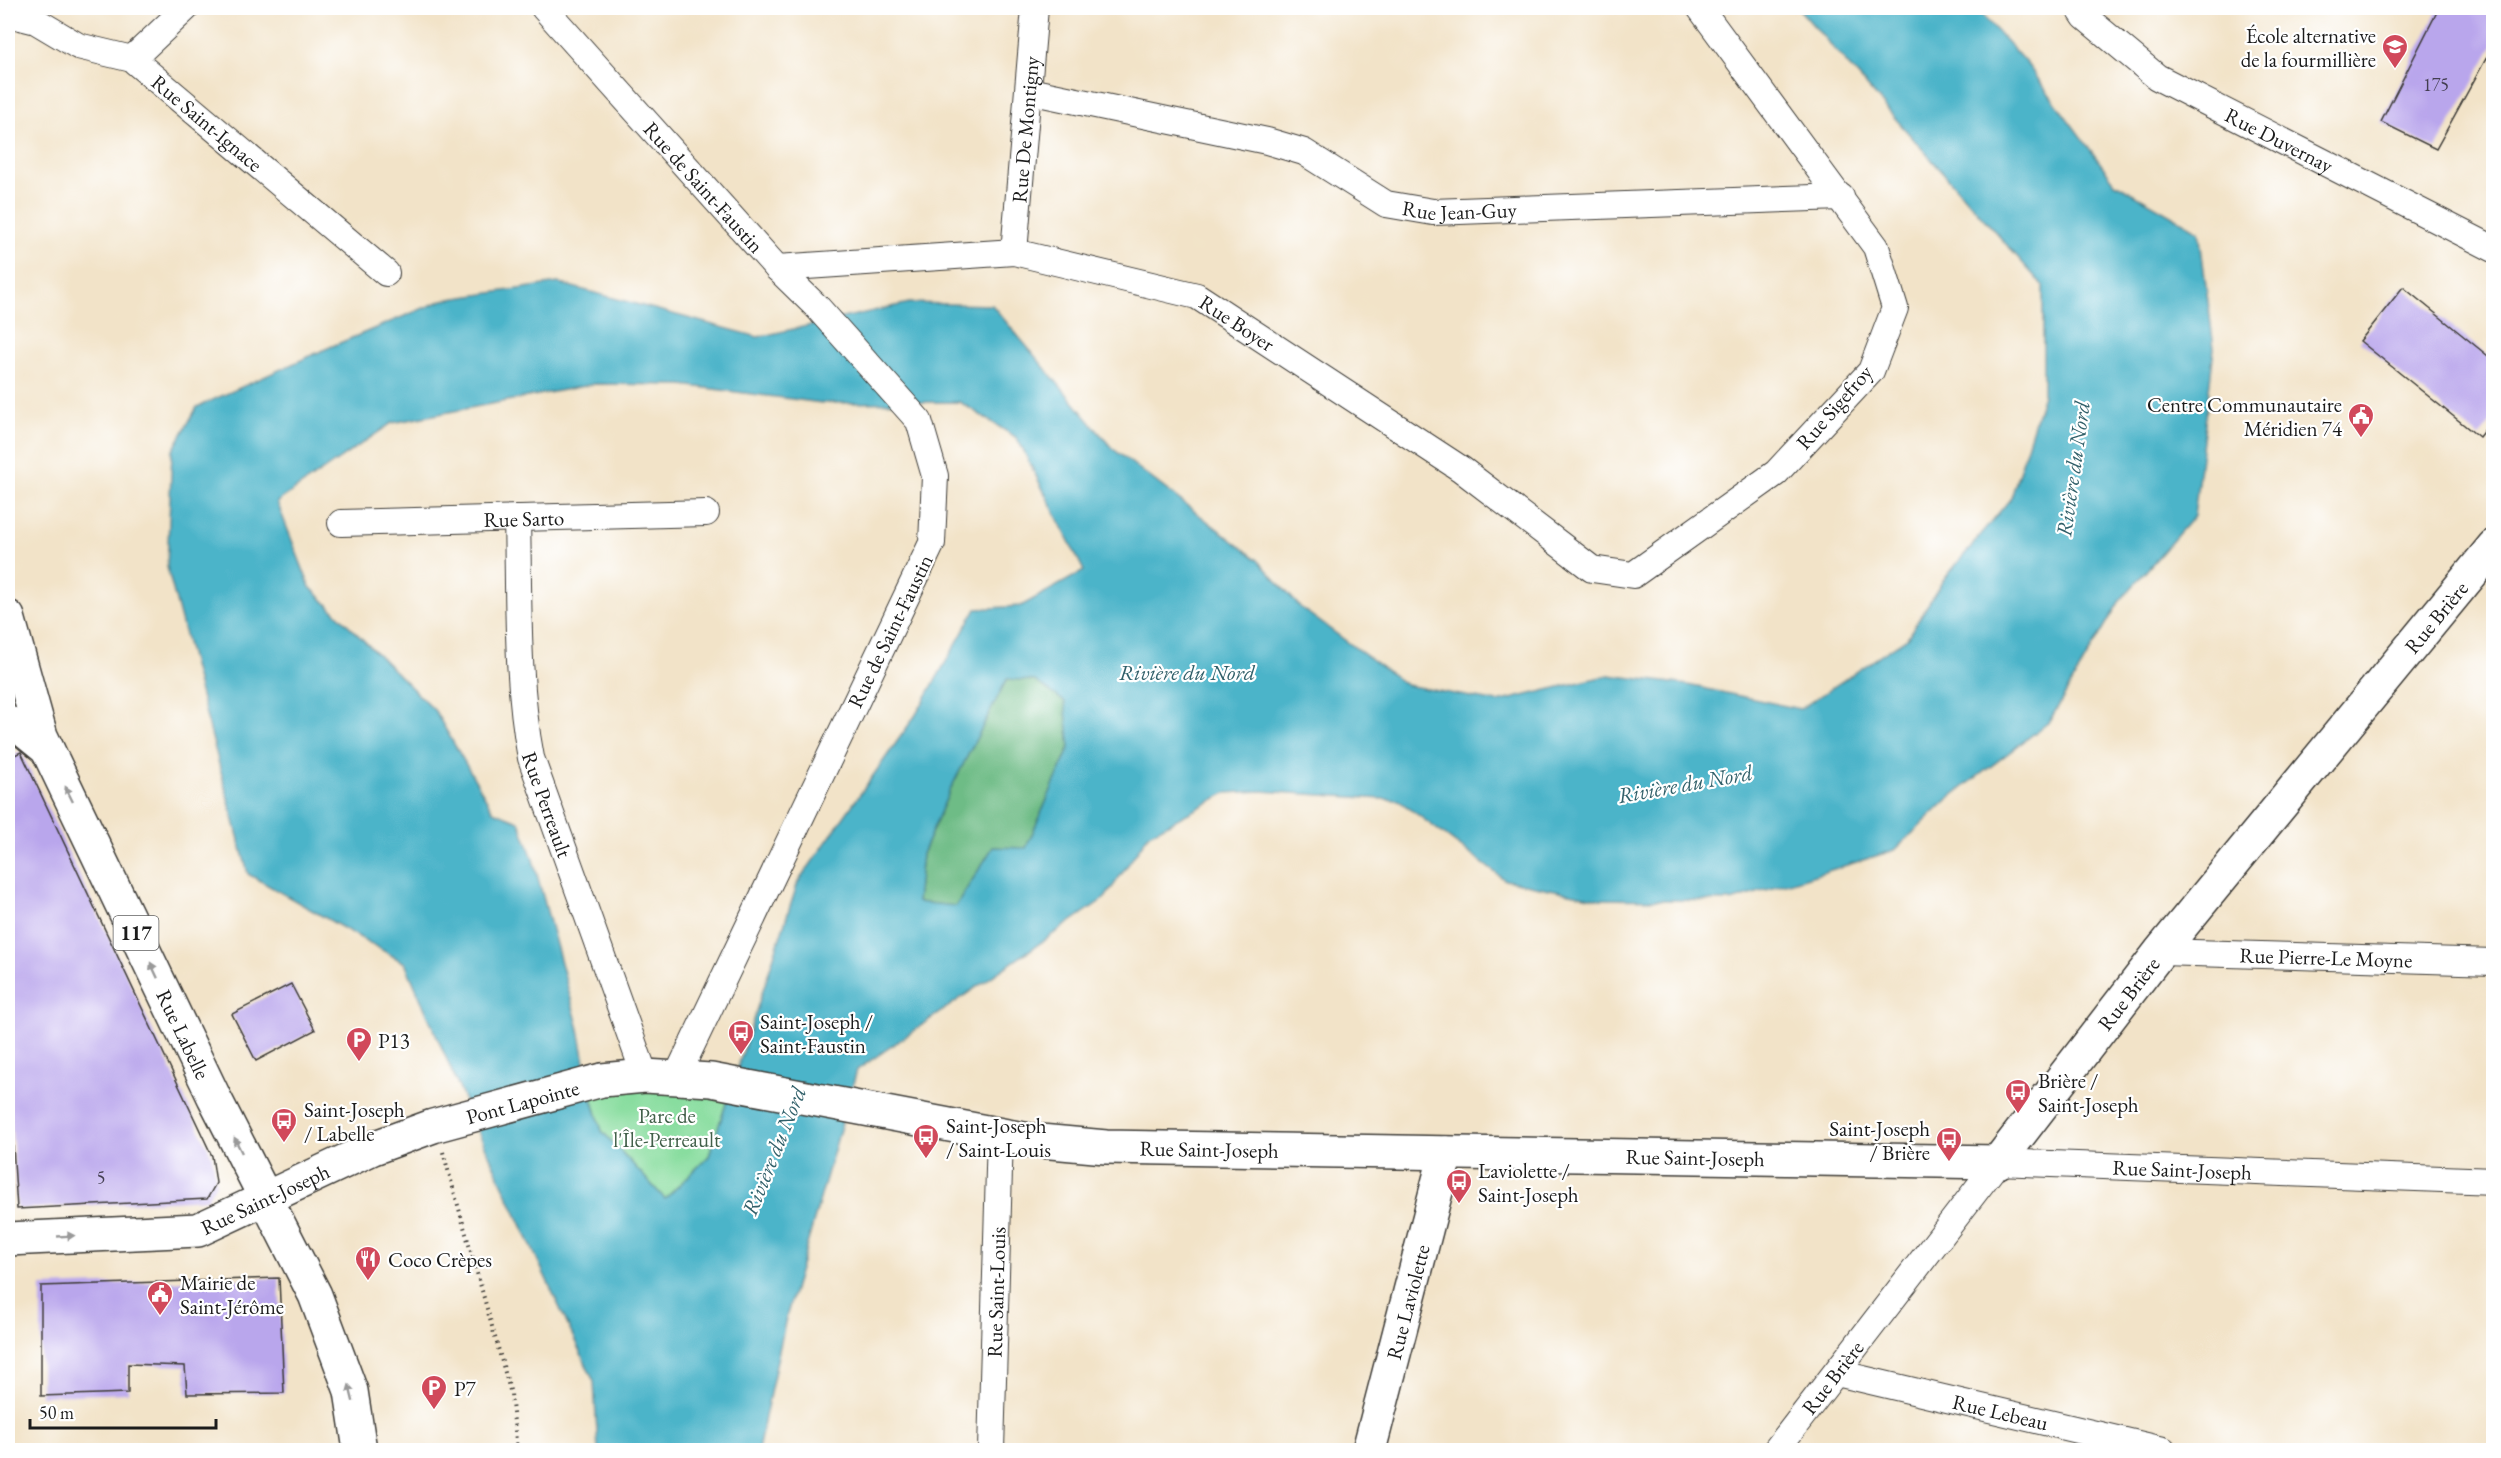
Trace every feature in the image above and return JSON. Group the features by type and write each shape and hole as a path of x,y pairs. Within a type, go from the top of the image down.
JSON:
{"street":[{"path":"132,59 186,8"},
{"name":"Rue de Saint-Faustin","path":"544,8 777,268 818,308 919,421 935,476 932,543 661,1076"},
{"name":"Rue De Montigny","path":"1014,252 1035,8"},
{"name":"Rue Sigefroy","path":"1633,575 1776,473 1870,371 1895,308 1876,247 1700,8"},
{"name":"Rue Duvernay","path":"2079,8 2085,17 2157,77 2493,249"},
{"name":"Rue Saint-Ignace","path":"8,14 36,21 78,46 132,59 386,273"},
{"name":"Rue Jean-Guy","path":"1029,91 1267,141 1304,152 1386,204 1433,212 1841,197"},
{"name":"Rue Boyer","path":"777,268 1014,252 1197,296 1461,470 1592,569 1633,575"},
{"name":"Rue Sarto","path":"341,523 706,513"},
{"name":"Rue Perreault","path":"517,518 521,680 524,721 531,758 661,1076"},
{"name":"Rue Brière","path":"1776,1450 1838,1374 2160,952 2493,546"},
{"name":"Rue Labelle","path":"8,617 14,662 41,736 264,1198 315,1295 351,1391 360,1450"},
{"path":"8,723 20,727 47,749"},
{"name":"Rue Pierre-Le Moyne","path":"2160,952 2493,962"},
{"name":"Rue Saint-Joseph","path":"661,1076 711,1080 1000,1134 1106,1147 1998,1162 2493,1181"},
{"name":"Pont Lapointe","path":"441,1123 602,1080 661,1076"},
{"name":"Rue Saint-Joseph","path":"8,1239 198,1230 373,1148 441,1123"},
{"name":"Rue Saint-Louis","path":"991,1450 1000,1134"},
{"name":"Rue Laviolette","path":"1369,1450 1446,1153"},
{"name":"Rue Lebeau","path":"1838,1374 2163,1450"}],"path":[{"path":"450,1170 511,1394 517,1450"}],"green space":[{"path":"1007,678 1035,681 1065,702 1070,747 1026,849 993,848 956,907 917,902 922,854 950,790"},
{"name":"Parc de l'Île-Perreault","path":"645,1076 730,1092 709,1156 665,1199 602,1131 591,1095"}],"water":[{"name":"Rivière du Nord","path":"1798,8 1976,8 2027,64 2115,183 2199,231 2214,348 2194,516 2119,602 2049,722 1948,799 1895,850 1731,901 1600,899 1505,880 1398,800 1261,791 1226,793 1149,834 1105,898 857,1070 786,1318 758,1450 598,1450 594,1382 477,1129 405,963 248,874 167,567 172,452 197,407 330,347 443,300 558,283 758,337 909,303 992,305 1112,448 1258,560 1300,607 1406,685 1498,702 1609,675 1688,685 1800,709 1907,638 1942,582 2011,498 2043,395 2043,286","holes":["595,384 682,385 822,403 960,402 1017,438 1084,571 1021,606 976,609 915,716 798,882 709,1156 665,1199 602,1131 591,1095 579,1029 532,856 519,821 493,811 435,711 310,587 277,502 392,423","1007,679 1035,681 1065,702 1070,747 1026,848 993,847 956,906 917,902 922,854 950,790"]}],"building":[{"path":"2439,8 2493,8 2493,46 2436,149 2381,122"},
{"path":"2403,287 2493,360 2493,419 2479,437 2360,341"},
{"path":"21,752 212,1156 216,1183 207,1199 17,1209 8,1067 8,758"},
{"path":"291,984 315,1030 256,1061 232,1014"},
{"path":"279,1278 284,1393 187,1394 185,1366 128,1364 128,1393 41,1396 41,1286"}],"place":[{"name":"École alternative de la fourmillière","path":"2395,70"},
{"name":"Centre Communautaire Méridien 74","path":"2361,439"},
{"name":"Saint-Joseph / Saint-Faustin","path":"741,1056"},
{"name":"P13","path":"359,1063"},
{"name":"Brière / Saint-Joseph","path":"2018,1115"},
{"name":"Saint-Joseph / Labelle","path":"284,1144"},
{"name":"Saint-Joseph / Saint-Louis","path":"926,1160"},
{"name":"Saint-Joseph / Brière","path":"1949,1163"},
{"name":"Laviolette / Saint-Joseph","path":"1459,1205"},
{"name":"Coco Crèpes","path":"368,1282"},
{"name":"Mairie de Saint-Jérôme","path":"160,1317"},
{"name":"P7","path":"434,1411"}]}
